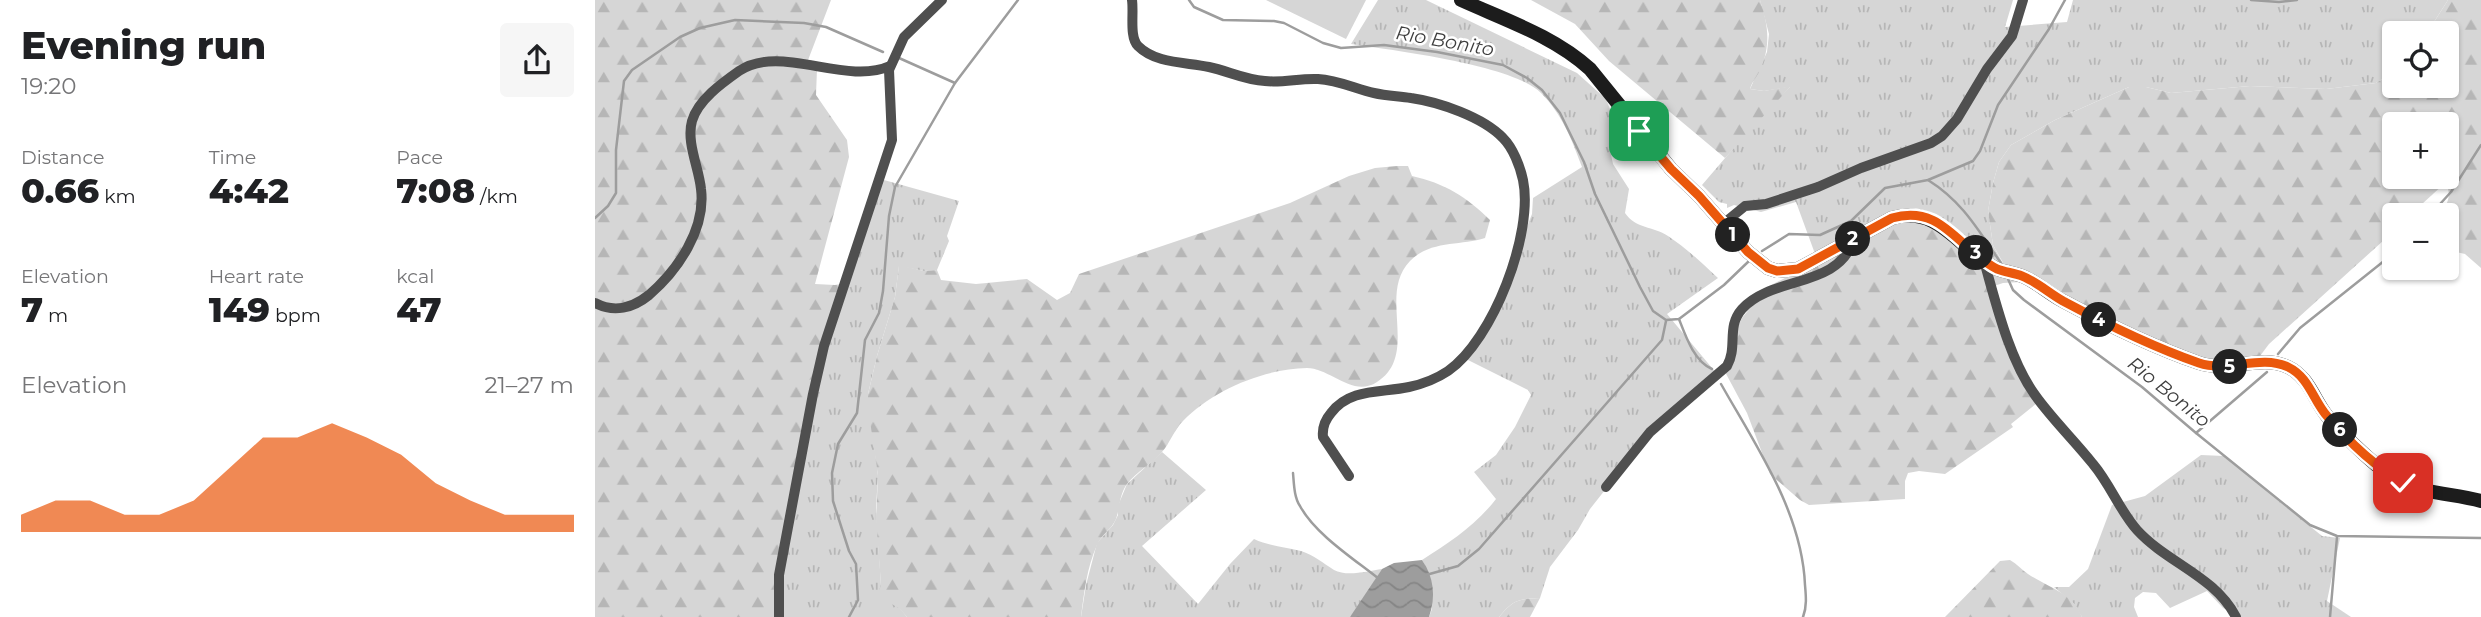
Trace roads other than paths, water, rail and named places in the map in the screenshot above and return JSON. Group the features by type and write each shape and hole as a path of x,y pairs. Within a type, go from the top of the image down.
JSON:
{"street":[{"path":"779,617 779,575 815,382 824,346 892,140 890,66 904,37 941,0"},
{"path":"1132,0 1135,41 1140,48 1154,55 1257,80 1327,80 1373,93 1436,104 1496,131 1515,158 1523,181 1525,214 1515,259 1494,309 1469,350 1447,371 1421,384 1358,394 1343,401 1332,411 1322,430 1323,437 1349,476"},
{"path":"1461,0 1555,42 1579,59 1671,169 1699,196 1748,252 1768,268 1777,271 1798,269 1892,218 1922,216 1942,225 1984,260 2003,271 2024,277 2107,324 2200,363 2220,367 2270,362 2288,367 2309,386 2326,415 2390,475 2417,488 2481,501"},
{"path":"1723,224 1745,206 1766,204 1818,187 1861,168 1931,143 1942,136 1957,120 1987,69 2012,36 2024,0"},
{"path":"595,303 614,309 637,303 658,287 679,262 694,233 701,204 701,189 691,136 692,123 702,104 724,83 745,67 758,64 796,62 857,72 881,71 890,66"},
{"path":"1606,487 1650,432 1727,366 1733,355 1733,322 1740,311 1757,296 1769,290 1804,281 1825,272 1846,257 1854,239"},
{"path":"1984,260 2019,365 2034,393 2094,465 2136,529 2156,547 2198,575 2231,608 2236,617"}],"water":[{"path":"1422,560 1433,587 1429,617 1350,617 1382,569 1394,563"}],"waterway":[{"path":"849,617 858,600 856,564 849,551 833,501 832,473 838,444 857,413 865,340 879,313 883,291 889,216 895,187 955,83 1018,0"},
{"name":"Rio Bonito","path":"1189,0 1194,7 1223,20 1284,23 1323,43 1341,48 1384,45 1437,52 1503,65 1527,78 1542,90 1560,113 1640,287 1653,311 1666,320 1679,319 1724,285 1749,261"},
{"path":"1762,251 1789,234 1820,235 1851,221 1885,188 1928,180 1973,161 1980,151 1998,105 2049,29 2065,0"},
{"path":"2251,0 2297,0"},
{"path":"595,218 608,206 616,193 616,150 624,81 632,70 680,37 700,28 735,20 804,23 826,27 883,52"},
{"path":"899,58 955,83"},
{"path":"2441,203 2481,145"},
{"name":"Rio Bonito","path":"1928,180 1960,207 2001,263"},
{"path":"2278,354 2300,328 2382,263"},
{"name":"Rio Bonito","path":"2008,279 2013,290 2024,300 2142,387 2310,525 2337,536 2481,538"},
{"path":"1679,319 1695,354 1712,369"},
{"path":"1426,575 1458,566 1479,549 1662,340 1666,321"},
{"path":"2196,433 2267,372"},
{"path":"1721,384 1775,480 1796,532 1805,589 1806,605 1803,617"},
{"path":"1293,473 1297,499 1315,526 1379,579"},
{"name":"Rio Bonito","path":"2330,617 2337,537"}]}
